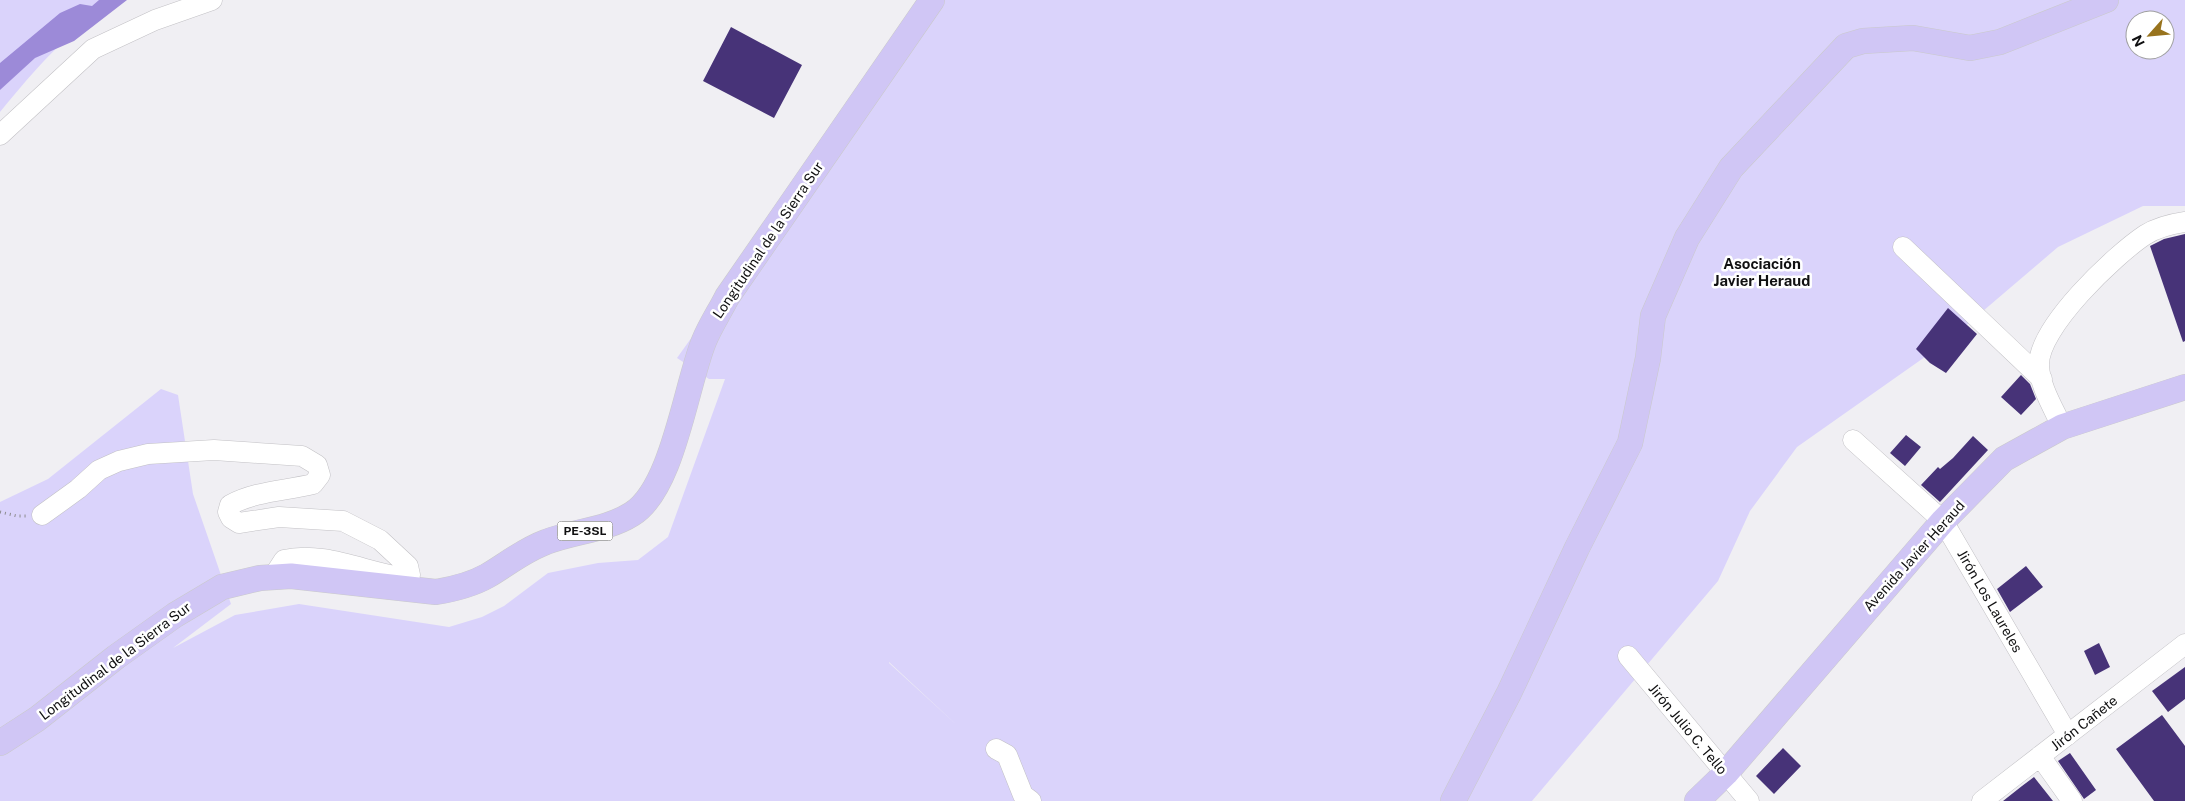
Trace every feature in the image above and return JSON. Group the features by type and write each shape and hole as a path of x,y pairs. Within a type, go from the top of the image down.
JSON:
{"main road":[{"name":"Longitudinal de la Sierra Sur","path":"0,743 37,719 116,657 198,600 222,586 273,577 291,576 436,592 460,588 486,577 545,542 618,522 635,513 650,498 661,476 675,439 704,340 727,297 932,0"},
{"path":"1453,801 1509,693 1577,548 1630,443 1648,358 1653,316 1687,238 1732,168 1846,46 1863,41 1913,38 1970,48 2000,42 2106,0"},
{"name":"Avenida Javier Heraud","path":"1697,801 1726,773 1943,521 2004,458 2062,427 2185,387"}],"street":[{"path":"0,135 93,49 154,20 212,0"},
{"path":"2062,427 2042,379 2039,365 2045,339 2069,306 2102,271 2145,235 2164,225 2185,222"},
{"path":"1903,247 2042,379"},
{"name":"Jirón Los Laureles","path":"1853,440 1943,521 2068,735"},
{"path":"42,515 78,489 100,470 119,461 148,454 214,450 302,456 317,465 320,475 313,484 258,493 242,498 230,504 228,512 230,518 239,523 279,517 343,521 380,540 408,566 410,574 400,577 335,562 294,558 284,560 273,577"},
{"name":"Jirón Cañete","path":"1982,801 2185,644"},
{"name":"Jirón Julio C. Tello","path":"1628,656 1749,801"},
{"path":"996,749 1007,755 1023,795 1031,801"},
{"path":"2040,756 2072,801"}],"path":[{"path":"0,512 17,516 42,515"}],"shaded area":[{"path":"0,0 120,0 69,36 27,79 0,112"},
{"path":"99,0 127,0 74,41 35,58 0,90 0,63 60,13 80,4 92,6"},
{"path":"932,0 2185,0 2185,206 2143,206 2058,247 1949,340 1797,447 1750,511 1718,581 1532,801 0,801 0,502 48,479 161,389 178,395 193,494 231,604 173,648 235,615 299,604 449,627 482,617 504,606 548,573 598,563 638,560 668,537 725,379 709,379 677,358","holes":["889,662 959,727 889,663"]}],"building":[{"path":"731,27 802,65 774,118 703,81"},
{"path":"2185,234 2185,341 2183,342 2150,246 2164,239"},
{"path":"1948,308 1977,334 1946,373 1930,363 1916,349"},
{"path":"2021,375 2030,384 2036,399 2021,415 2001,397"},
{"path":"1906,435 1921,447 1905,466 1890,453"},
{"path":"1973,436 1988,450 1940,502 1921,485 1938,467 1940,469 1953,458"},
{"path":"2026,566 2043,587 2010,612 1997,589"},
{"path":"2099,643 2110,667 2095,675 2084,651"},
{"path":"2185,667 2185,699 2168,712 2152,691"},
{"path":"2162,715 2185,746 2185,801 2154,801 2116,749"},
{"path":"1783,748 1801,766 1774,794 1756,776"},
{"path":"2070,753 2096,790 2084,799 2058,761"},
{"path":"2034,777 2053,801 2003,801 2022,786"}],"district":[{"name":"Asociación Javier Heraud","path":"1762,272"}]}
